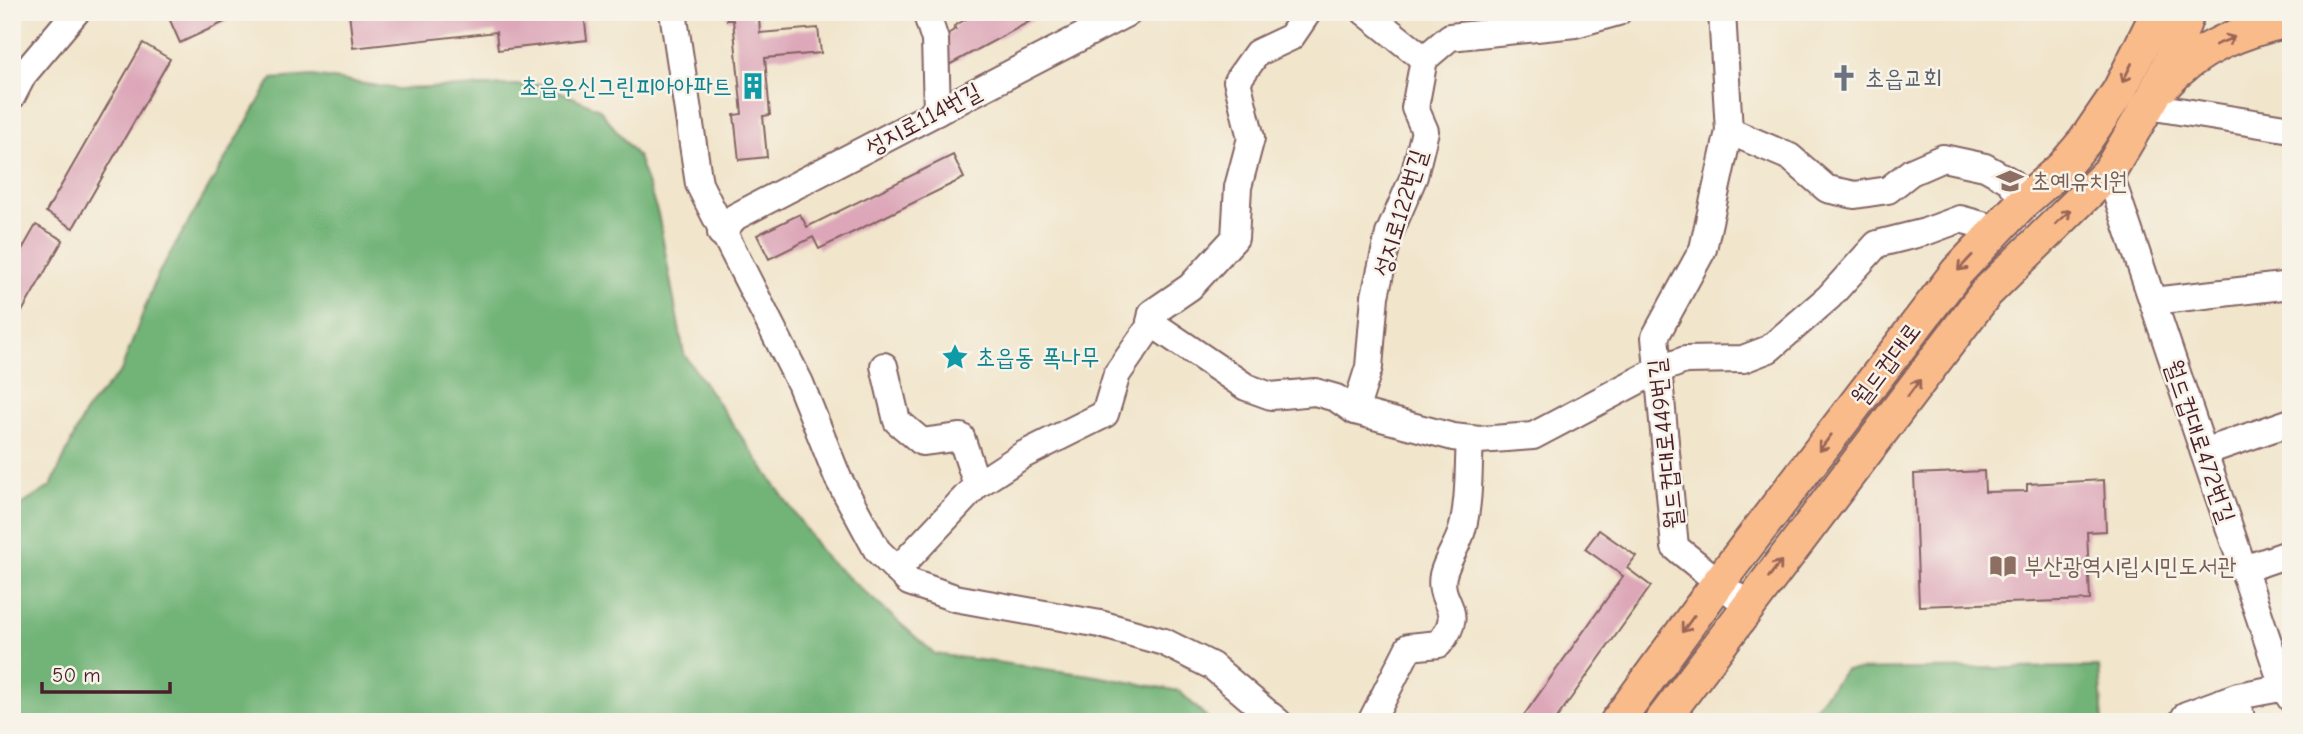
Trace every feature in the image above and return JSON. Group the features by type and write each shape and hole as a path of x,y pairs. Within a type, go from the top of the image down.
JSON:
{"main road":[{"name":"월드컵대로","path":"1661,722 1747,605 1986,293 2109,172 2171,60 2188,12"},
{"path":"2150,101 2182,64 2210,46 2291,20"},
{"name":"월드컵대로","path":"1617,722 1719,582 1957,272 2024,201 2063,167 2085,141 2119,91 2149,21"}],"street":[{"path":"12,96 23,75 76,12"},
{"path":"673,12 699,184 721,233 800,383 838,478 877,550 909,582 955,598 1100,624 1164,642 1212,666 1278,722"},
{"path":"926,12 935,40 937,112"},
{"name":"성지로114번길","path":"721,233 735,217 1129,12"},
{"path":"897,570 977,485 1023,455 1105,414 1117,374 1150,322 1152,313 1190,287 1235,238 1238,187 1251,138 1237,81 1257,53 1291,37 1308,12"},
{"path":"1368,15 1424,58 1450,37 1572,16 1618,12"},
{"name":"월드컵대로449번길","path":"1722,12 1729,131 1703,249 1655,337 1675,547 1747,605"},
{"name":"성지로122번길","path":"1355,411 1369,367 1375,296 1390,234 1414,176 1426,131 1415,108 1424,58"},
{"path":"2150,101 2291,129"},
{"path":"1729,131 1790,157 1826,189 1855,195 1888,190 1911,172 1943,158 1985,167 2010,181 2024,201"},
{"name":"월드컵대로472번길","path":"2109,172 2244,569 2289,691"},
{"path":"1150,322 1246,387 1271,396 1315,392 1336,398 1355,411 1405,426 1470,439 1532,436 1658,370 1685,360 1743,359 1769,349 1821,305 1877,244 1925,233 1960,219 1997,229"},
{"path":"2153,302 2287,285"},
{"path":"884,366 897,421 922,442 961,437 977,485"},
{"path":"2204,452 2291,422"},
{"path":"1371,722 1409,647 1439,644 1450,631 1453,621 1443,576 1461,531 1467,505 1470,439"},
{"path":"2244,569 2291,553"},
{"path":"2182,722 2186,715 2239,709 2289,691"}],"green space":[{"path":"313,76 398,89 544,84 599,109 638,157 658,214 684,354 825,557 935,654 1090,675 1179,691 1212,722 12,722 12,511 51,486 86,410 121,371 157,276 272,79"},
{"path":"2099,667 2103,722 1803,722 1845,670"}],"building":[{"path":"183,12 246,12 180,43 169,18"},
{"path":"349,12 380,12 381,17 420,12 517,12 518,21 584,14 587,40 498,50 496,32 353,48"},
{"name":"초읍우신그린피아아파트","path":"726,12 752,12 752,18 759,17 760,33 818,28 821,53 765,58 770,115 763,116 767,157 739,160 734,115 742,114 733,20 727,20"},
{"path":"979,12 1041,12 1042,15 945,67 944,36 956,29 954,26"},
{"path":"143,43 170,59 73,228 46,212"},
{"path":"953,155 964,178 819,249 813,237 769,259 757,235 800,214 807,227"},
{"path":"36,225 63,240 12,329 12,267"},
{"name":"부산광역시립시민도서관","path":"1984,471 1985,492 2027,491 2027,484 2104,480 2106,531 2087,532 2090,600 1919,606 1914,474"},
{"path":"1599,530 1636,556 1627,568 1651,586 1554,722 1519,722 1623,576 1585,549"}],"place":[{"name":"초읍교회","path":"1844,78"},
{"name":"초읍우신그린피아아파트","path":"753,86"},
{"name":"초예유치원","path":"2010,181"},
{"name":"초읍동 폭나무","path":"955,357"},
{"name":"부산광역시립시민도서관","path":"2003,566"}]}
